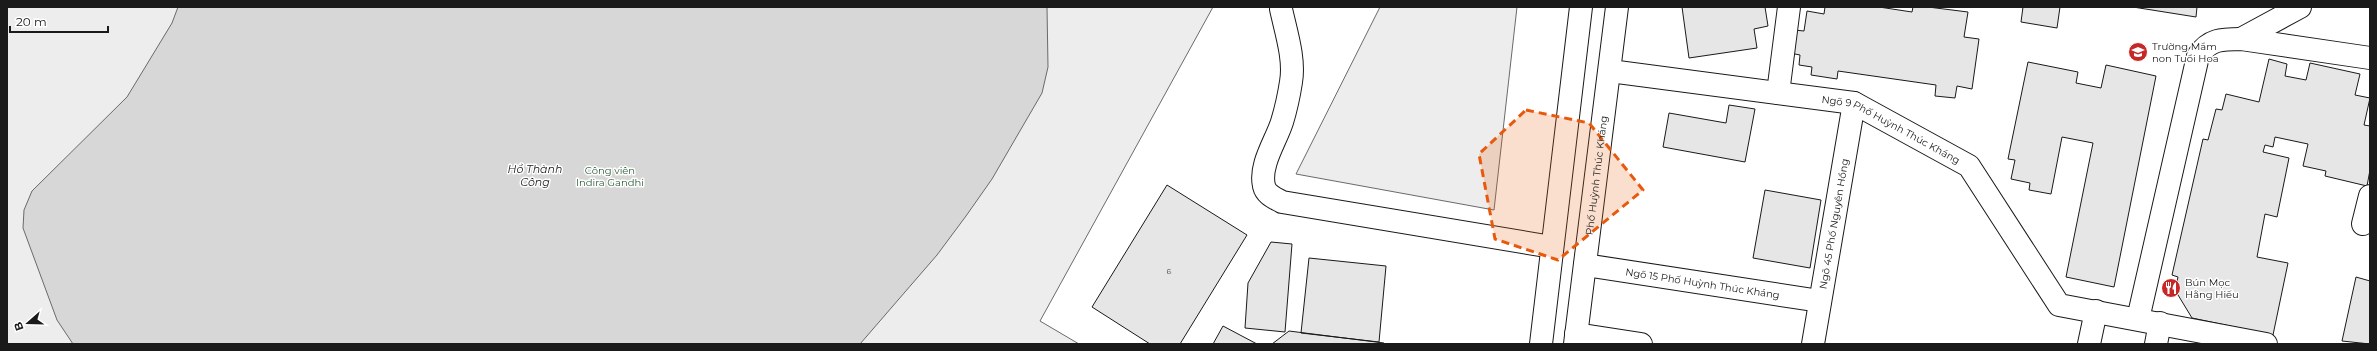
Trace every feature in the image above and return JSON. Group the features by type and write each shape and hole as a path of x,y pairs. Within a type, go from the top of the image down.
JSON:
{"street":[{"path":"1541,344 1581,7"},
{"name":"Phố Huỳnh Thúc Kháng","path":"1576,339 1617,7"},
{"path":"1778,93 1789,7"},
{"path":"2240,39 2300,7"},
{"path":"1281,9 1290,52 1291,81 1282,121 1268,157 1264,177 1264,188 1270,196 1282,202 1552,247"},
{"path":"2138,319 2198,56 2204,47 2220,39 2240,39 2370,58"},
{"name":"Ngõ 9 Phố Huỳnh Thúc Kháng","path":"1610,71 1854,104 1969,166 2059,304 2266,344"},
{"name":"Ngõ 45 Phố Nguyên Hồng","path":"1813,344 1854,104"},
{"path":"2363,224 2370,196"},
{"name":"Ngõ 15 Phố Huỳnh Thúc Kháng","path":"1585,265 1820,302"},
{"path":"2089,344 2096,311"},
{"path":"2156,344 2160,323"},
{"path":"1576,339 1641,344"}],"highlighted area":[{"path":"1526,110 1589,123 1643,190 1558,260 1495,239 1479,154"}],"shaded area":[{"name":"Hồ Thành Công","path":"7,7 1213,7 1040,321 1079,344 7,344"},
{"path":"1380,7 1517,7 1494,210 1296,174"}],"water":[{"name":"Hồ Thành Công","path":"178,7 1047,7 1048,67 1042,93 992,179 937,255 860,344 73,344 57,320 23,228 24,210 32,191 127,97 172,23"}],"building":[{"path":"1682,7 1765,7 1768,26 1754,29 1757,48 1689,58"},
{"path":"1825,7 1879,7 1912,12 1913,7 1928,7 1968,12 1964,37 1979,39 1972,89 1957,86 1955,98 1935,96 1936,85 1838,71 1837,79 1811,75 1812,67 1799,65 1800,55 1790,53 1794,30 1804,31 1807,11 1824,14"},
{"path":"2023,7 2060,7 2057,28 2021,22"},
{"path":"2133,7 2197,7 2196,17"},
{"path":"2269,59 2287,64 2285,76 2306,80 2310,63 2360,74 2355,95 2370,98 2364,125 2370,126 2370,170 2367,186 2325,176 2326,171 2303,166 2308,144 2275,137 2273,147 2265,145 2263,152 2289,158 2277,217 2265,214 2257,257 2288,263 2273,335 2192,318 2175,290 2178,277 2172,275 2203,139 2208,140 2216,109 2222,110 2226,94 2259,102"},
{"path":"2028,62 2078,72 2076,83 2101,88 2106,65 2156,76 2114,287 2066,277 2093,143 2062,137 2051,194 2029,190 2030,183 2011,179 2015,160 2008,159"},
{"path":"1729,105 1755,109 1745,162 1663,147 1669,113 1726,123"},
{"path":"1167,185 1247,235 1180,344 1150,344 1092,307"},
{"path":"1765,190 1821,200 1810,268 1753,258"},
{"path":"1271,242 1292,244 1285,332 1245,328 1248,283"},
{"path":"1309,258 1386,266 1379,342 1301,333"},
{"path":"2356,277 2370,281 2370,344 2342,341"},
{"path":"1223,326 1257,344 1213,344"},
{"path":"1289,331 1384,343 1385,344 1272,344"}],"place":[{"name":"Trường Mầm non Tuổi Hoa","path":"2138,52"},
{"name":"Bún Mọc Hằng Hiếu","path":"2171,288"}],"park label":[{"name":"Công viên Indira Gandhi","path":"610,176"}]}
